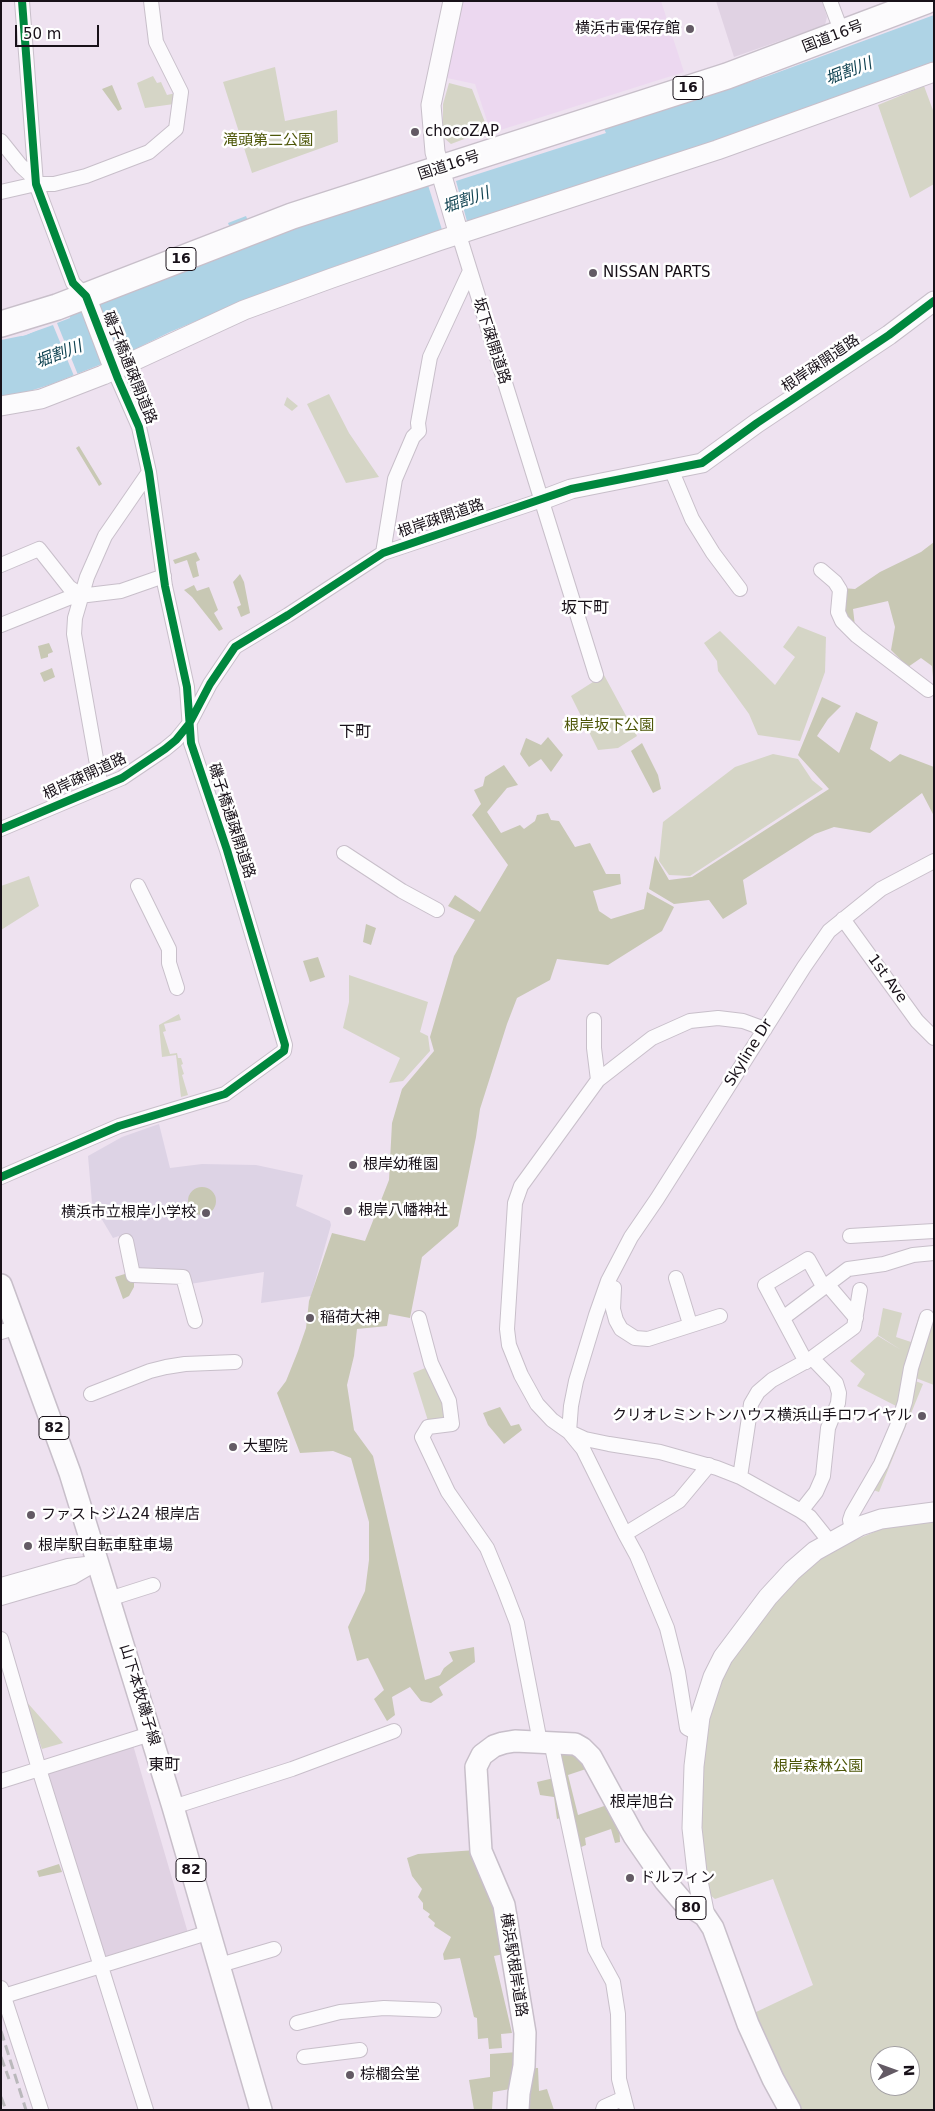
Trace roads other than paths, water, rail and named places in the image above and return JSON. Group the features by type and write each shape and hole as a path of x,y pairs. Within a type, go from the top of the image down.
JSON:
{"highway":[{"name":"国道16号","path":"1,324 88,302 243,235 301,213 441,175 727,76 842,34 910,4"}],"main road":[{"name":"山下本牧磯子線","path":"1,1286 9,1330 70,1473 173,1807 261,2110"},
{"name":"横浜駅根岸道路","path":"518,2110 524,2066 525,2033 504,1905 481,1852 476,1767 482,1755 503,1743 546,1742 575,1744 582,1748 591,1757 629,1827 665,1881 683,1902 706,1916"},
{"name":"80","path":"706,1916 713,1928 752,2033 790,2110"}],"street":[{"path":"22,1 36,181 73,283 88,302"},
{"path":"1,192 36,181 54,184 83,177 149,152 176,129 181,92 156,42 152,1"},
{"name":"坂下疎開道路","path":"453,1 431,105 434,145 470,274 596,675"},
{"path":"830,1 842,34"},
{"path":"1,406 41,399 113,365 244,310 458,232 717,150 934,72"},
{"path":"1,141 20,166 36,181"},
{"path":"383,553 395,479 413,438 419,431 418,424 430,357 470,274"},
{"name":"磯子橋通疎開道路","path":"1,1177 119,1126 224,1094 284,1051 285,1045 227,850 194,753 189,724 187,687 164,576 149,472 139,427 88,302"},
{"name":"根岸疎開道路","path":"1,829 122,778 165,749 176,740 189,724 210,684 235,647 383,553 571,489 702,462 889,335 934,302"},
{"path":"671,469 692,519 713,553 740,589"},
{"path":"100,787 74,634 75,618 87,577 105,536 149,472"},
{"path":"1,565 39,548 70,587 82,596"},
{"path":"821,570 840,590 838,612 842,621 857,636 928,690"},
{"path":"1,625 71,597 121,591 164,576"},
{"path":"344,853 402,891 437,910"},
{"name":"Skyline Dr","path":"569,1432 571,1406 576,1381 607,1285 631,1237 829,931 881,889 934,861"},
{"path":"138,886 170,949 168,963 177,988"},
{"name":"1st Ave","path":"843,918 917,1020 934,1038"},
{"path":"765,1029 744,1021 718,1018 690,1021 652,1038 598,1080 583,1098 521,1186 514,1203 507,1330 509,1345 517,1366 538,1404 552,1420 569,1432 585,1439 660,1452 709,1465 740,1477 801,1510 815,1523 830,1542"},
{"path":"594,1020 594,1048 598,1080"},
{"path":"850,1236 934,1231"},
{"path":"126,1241 132,1275 183,1277 195,1321"},
{"path":"783,1318 848,1269 884,1264 913,1255 934,1253"},
{"path":"801,1510 816,1492 823,1476 828,1428 838,1403 839,1392 836,1383 809,1360 783,1318 766,1285 808,1259 825,1285 856,1318"},
{"path":"676,1278 690,1324"},
{"path":"607,1285 614,1288 613,1309 616,1320 628,1335 635,1338 648,1339 690,1324 720,1316"},
{"path":"740,1477 751,1404 758,1392 772,1380 809,1360 854,1326 860,1290"},
{"path":"419,1318 431,1363 449,1400 452,1424 428,1427 422,1437 448,1492 487,1548 517,1623 595,1949 613,1982 618,2014 619,2078 625,2104 604,2107 603,2110"},
{"path":"852,1530 850,1520 852,1514 882,1464 898,1424 905,1402 910,1368 927,1318"},
{"path":"91,1394 166,1367 185,1364 235,1362"},
{"path":"569,1432 583,1449 591,1463 637,1556 669,1635 678,1672 686,1728 697,1733"},
{"path":"625,1534 679,1501 709,1465"},
{"path":"706,1916 698,1881 692,1828 694,1766 697,1733 713,1677 723,1657 747,1623 792,1571 830,1542 852,1530 881,1519 934,1512"},
{"path":"1,1585 68,1566 97,1563"},
{"path":"1,1598 73,1577 97,1563"},
{"path":"109,1599 153,1585"},
{"path":"1,1639 100,1966 146,2110"},
{"path":"173,1807 292,1769 394,1731"},
{"path":"1,1781 150,1734"},
{"path":"41,2110 3,1991 100,1966 210,1932"},
{"path":"220,1965 274,1949"},
{"path":"297,2023 340,2012 384,2008 434,2010"},
{"path":"304,2057 360,2050"}],"water":[{"name":"堀割川","path":"934,15 934,63 705,144 347,262 258,295 170,332 119,357 52,384 1,398 1,340 26,335 238,248 228,223 246,216 256,241 768,76"}],"railway":[{"path":"1,2031 26,2110"},
{"path":"1,2057 9,2079"},
{"path":"1,2097 6,2110"}],"place":[{"name":"横浜市電保存館","path":"690,29"},
{"name":"chocoZAP","path":"415,132"},
{"name":"NISSAN PARTS","path":"593,273"},
{"name":"根岸幼稚園","path":"353,1165"},
{"name":"根岸八幡神社","path":"348,1211"},
{"name":"横浜市立根岸小学校","path":"206,1213"},
{"name":"稲荷大神","path":"310,1318"},
{"name":"クリオレミントンハウス横浜山手ロワイヤル","path":"922,1416"},
{"name":"大聖院","path":"233,1447"},
{"name":"ファストジム24 根岸店","path":"31,1515"},
{"name":"根岸駅自転車駐車場","path":"28,1546"},
{"name":"ドルフィン","path":"630,1878"},
{"name":"棕櫚会堂","path":"350,2075"}],"district":[{"name":"坂下町","path":"585,609"},
{"name":"下町","path":"355,733"},
{"name":"東町","path":"164,1766"},
{"name":"根岸旭台","path":"642,1803"}],"park label":[{"name":"滝頭第二公園","path":"268,141"},
{"name":"根岸坂下公園","path":"609,726"},
{"name":"根岸森林公園","path":"818,1767"}]}
